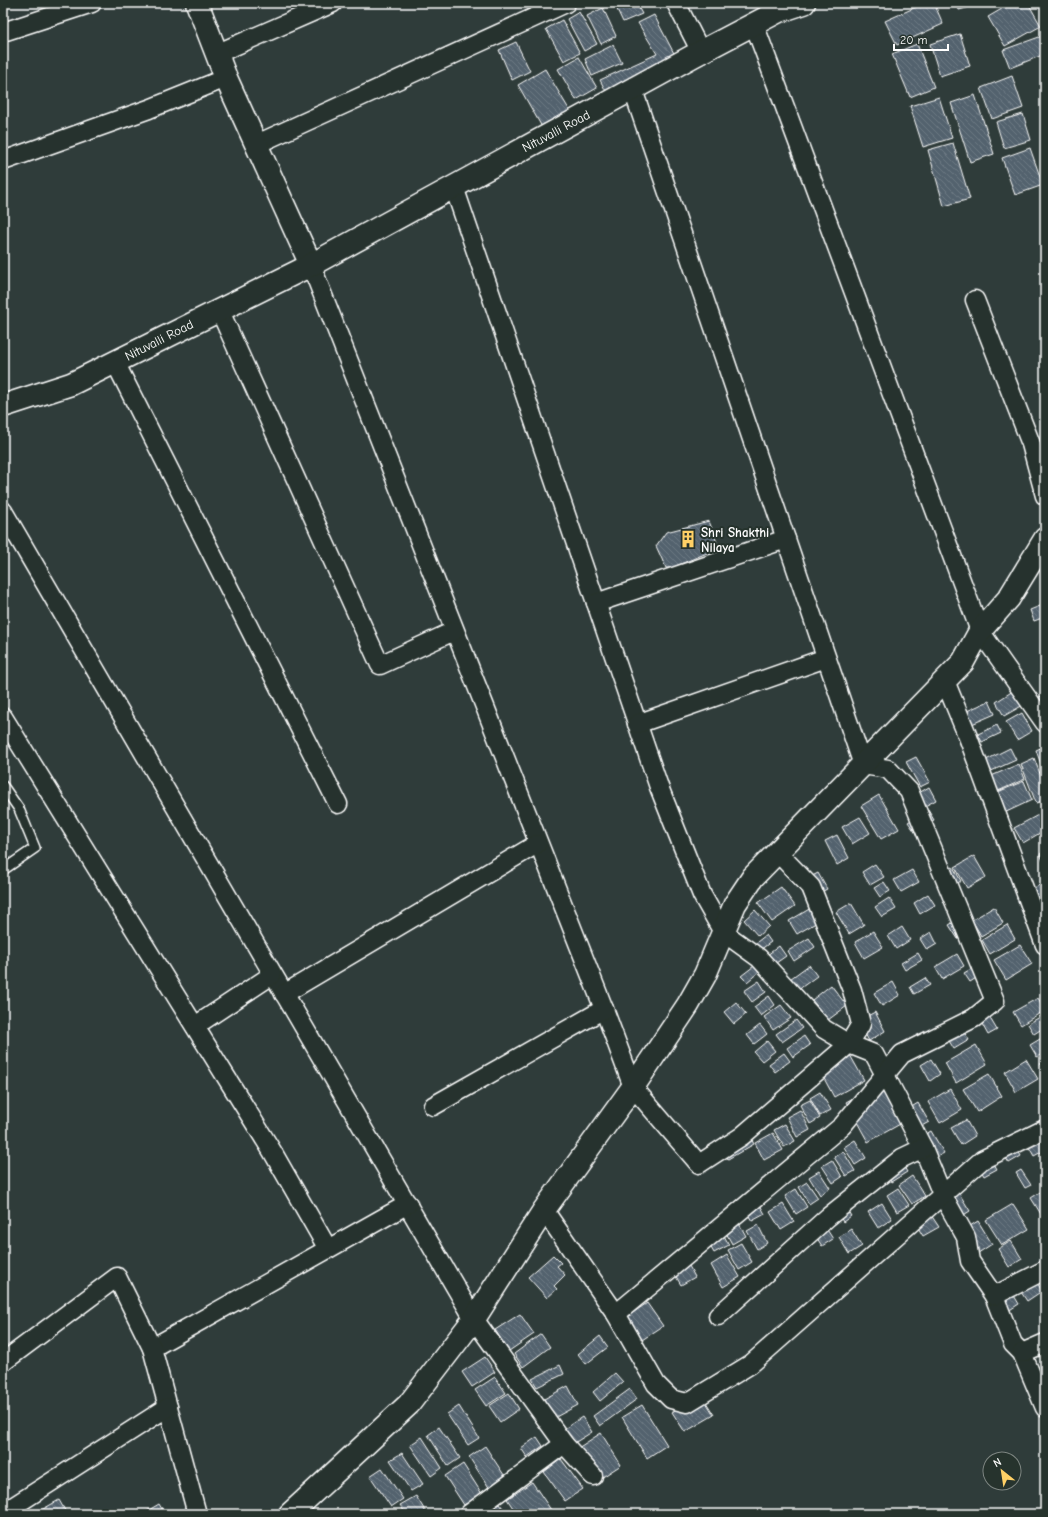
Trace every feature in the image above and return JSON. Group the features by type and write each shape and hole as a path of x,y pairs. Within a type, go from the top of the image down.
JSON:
{"street":[{"path":"3,32 92,3"},
{"path":"197,3 226,78 311,266 604,1009 633,1088 699,1164 742,1136 849,1044 861,1024 852,990 810,887 777,852"},
{"path":"216,54 333,3"},
{"path":"257,144 566,3"},
{"path":"676,3 701,52"},
{"name":"Nituvalli Road","path":"3,406 71,384 219,309 311,266 558,129 633,90 701,52 778,12 804,3"},
{"path":"754,24 980,631 1045,723"},
{"path":"3,161 149,109 226,78"},
{"path":"633,90 863,765"},
{"path":"454,187 658,787 702,895 723,932 760,958 824,1029 849,1044 874,1054 886,1074 923,1148 942,1194 966,1237 970,1261 994,1296 1013,1344 1022,1353 1045,1408"},
{"path":"975,300 1031,444 1045,496"},
{"path":"219,309 380,665 454,631"},
{"path":"115,362 338,804"},
{"path":"3,511 474,1319 564,1444 593,1476"},
{"path":"596,604 786,539"},
{"path":"290,1514 409,1404 474,1319 544,1210 633,1088 688,1005 705,976 735,904 749,882 963,662 980,631 1009,598 1044,544"},
{"path":"637,724 826,658"},
{"path":"945,681 968,737 1045,945"},
{"path":"3,717 272,1151 328,1249"},
{"path":"616,1314 842,1126 902,1054 974,1018 995,1001 909,791 888,769 863,765"},
{"path":"284,994 538,844"},
{"path":"195,1026 272,974"},
{"path":"433,1106 604,1009"},
{"path":"544,1210 616,1314 656,1384 671,1399 687,1403 751,1364 982,1160 1045,1129"},
{"path":"718,1316 828,1217 902,1158 923,1148"},
{"path":"152,1348 408,1204"},
{"path":"994,1296 1045,1270"},
{"path":"3,1362 117,1278 152,1348 196,1514"},
{"path":"1022,1353 1045,1343"},
{"path":"3,1513 168,1407"},
{"path":"469,1514 564,1444"}],"lane":[{"path":"3,786 20,809 35,848 3,870"}],"building":[{"path":"614,3 636,3 642,14 623,22"},
{"path":"925,3 934,3 943,24 897,45 885,21"},
{"path":"957,3 985,3 959,10"},
{"path":"1012,3 1028,3 1041,26 1005,46 988,17"},
{"path":"603,8 616,36 601,44 587,16"},
{"path":"579,12 597,44 584,51 567,19"},
{"path":"654,15 679,63 610,99 600,80 657,54 638,23"},
{"path":"562,20 580,53 564,61 546,29"},
{"path":"960,34 970,66 940,76 930,44"},
{"path":"1042,36 1045,44 1045,54 1010,68 1003,50"},
{"path":"516,42 530,71 512,80 499,50"},
{"path":"917,44 934,87 910,97 892,54"},
{"path":"613,45 622,63 592,76 585,59"},
{"path":"579,57 597,88 576,100 558,69"},
{"path":"545,69 570,111 542,127 518,85"},
{"path":"1012,76 1023,108 992,119 981,88"},
{"path":"975,95 994,154 970,162 951,103"},
{"path":"939,97 952,138 923,147 910,106"},
{"path":"1023,114 1031,140 1004,148 996,122"},
{"path":"953,143 970,199 944,206 928,150"},
{"path":"1030,148 1043,185 1015,195 1002,158"},
{"name":"Shri Shakthi Nilaya","path":"709,521 719,548 671,568 666,568 656,546 666,532"},
{"path":"1045,604 1045,617 1034,621 1030,610"},
{"path":"1016,689 1025,704 1004,716 996,702"},
{"path":"1045,695 1045,703 1038,706 1036,698"},
{"path":"989,701 995,714 972,724 967,711"},
{"path":"1022,713 1032,731 1017,740 1006,722"},
{"path":"997,725 1001,733 982,742 978,734"},
{"path":"1045,746 1045,776 1036,750"},
{"path":"1010,748 1016,760 989,772 984,761"},
{"path":"916,757 930,782 920,787 906,762"},
{"path":"1034,758 1045,787 1045,800 1036,803 1021,764"},
{"path":"1019,764 1025,779 996,792 989,777"},
{"path":"1024,781 1032,800 1002,814 993,794"},
{"path":"929,787 936,800 914,812 907,800"},
{"path":"879,795 899,829 881,839 861,806"},
{"path":"928,810 934,820 915,832 908,822"},
{"path":"1040,814 1045,823 1045,830 1023,843 1014,828"},
{"path":"860,817 870,833 852,844 842,827"},
{"path":"837,835 849,858 837,865 825,841"},
{"path":"1045,851 1045,865 1040,854"},
{"path":"974,856 986,877 967,888 955,867"},
{"path":"875,864 884,877 870,885 862,872"},
{"path":"953,867 961,881 942,892 934,878"},
{"path":"912,870 919,882 901,892 894,880"},
{"path":"818,873 827,889 808,899 799,883"},
{"path":"884,882 890,891 880,897 874,888"},
{"path":"1045,882 1045,896 1039,899 1034,888"},
{"path":"781,887 795,906 772,922 758,903"},
{"path":"928,894 935,905 920,914 914,903"},
{"path":"889,898 896,909 882,917 875,907"},
{"path":"851,903 864,925 849,934 836,912"},
{"path":"1045,905 1045,918 1040,909"},
{"path":"994,907 1003,923 981,936 972,920"},
{"path":"811,908 819,921 797,934 789,921"},
{"path":"755,910 769,926 758,936 744,920"},
{"path":"961,918 969,932 958,939 949,925"},
{"path":"1007,925 1015,939 990,954 982,940"},
{"path":"902,927 910,940 896,949 888,936"},
{"path":"873,931 883,947 864,958 855,942"},
{"path":"931,932 937,944 927,950 920,939"},
{"path":"766,935 771,942 753,955 748,949"},
{"path":"809,938 815,947 794,961 788,951"},
{"path":"1020,945 1032,964 1006,980 994,960"},
{"path":"779,946 786,956 769,968 762,959"},
{"path":"918,953 922,960 905,970 901,963"},
{"path":"957,954 964,966 942,979 935,967"},
{"path":"809,965 817,976 791,995 783,984"},
{"path":"754,966 759,972 747,982 741,976"},
{"path":"976,966 981,975 970,982 964,973"},
{"path":"925,978 930,985 914,994 910,987"},
{"path":"759,981 766,992 752,1002 744,991"},
{"path":"893,982 900,995 882,1006 874,993"},
{"path":"831,985 847,1006 828,1020 812,1000"},
{"path":"769,996 775,1005 761,1016 754,1007"},
{"path":"1038,998 1045,1010 1021,1025 1013,1012"},
{"path":"736,1002 746,1014 734,1024 724,1012"},
{"path":"781,1005 791,1018 773,1030 764,1017"},
{"path":"984,1008 997,1030 988,1035 976,1013"},
{"path":"875,1012 885,1031 869,1041 858,1021"},
{"path":"1045,1014 1045,1027 1034,1034 1028,1024"},
{"path":"796,1020 802,1028 782,1042 776,1034"},
{"path":"958,1022 969,1040 954,1049 943,1031"},
{"path":"760,1025 767,1034 754,1044 747,1035"},
{"path":"804,1036 810,1045 793,1057 787,1048"},
{"path":"1045,1036 1045,1052 1037,1057 1030,1045"},
{"path":"767,1041 775,1051 762,1061 754,1052"},
{"path":"976,1045 987,1064 956,1083 945,1063"},
{"path":"784,1053 790,1061 775,1072 769,1064"},
{"path":"850,1055 864,1080 834,1097 820,1071"},
{"path":"931,1059 940,1074 930,1081 921,1065"},
{"path":"1026,1059 1038,1079 1016,1092 1005,1072"},
{"path":"1045,1061 1045,1073 1040,1064"},
{"path":"989,1074 1002,1096 977,1112 963,1089"},
{"path":"880,1083 902,1123 868,1142 846,1102"},
{"path":"950,1089 962,1110 940,1123 928,1102"},
{"path":"820,1092 831,1110 820,1116 810,1098"},
{"path":"810,1100 820,1118 810,1124 800,1105"},
{"path":"918,1103 929,1122 916,1129 905,1111"},
{"path":"800,1110 810,1130 797,1137 787,1117"},
{"path":"966,1120 975,1136 961,1145 951,1128"},
{"path":"785,1124 795,1141 784,1147 774,1130"},
{"path":"1045,1124 1045,1150 1034,1156 1023,1137"},
{"path":"745,1128 754,1144 728,1159 718,1142"},
{"path":"931,1131 944,1153 925,1164 912,1142"},
{"path":"773,1133 783,1150 764,1160 755,1143"},
{"path":"855,1140 866,1158 855,1165 844,1147"},
{"path":"1012,1140 1021,1156 1009,1163 999,1147"},
{"path":"843,1151 855,1171 846,1176 834,1157"},
{"path":"987,1151 997,1169 984,1176 974,1158"},
{"path":"897,1155 907,1172 891,1182 881,1165"},
{"path":"832,1160 842,1177 833,1183 822,1166"},
{"path":"1021,1170 1031,1185 1025,1188 1016,1173"},
{"path":"819,1171 830,1188 820,1195 809,1177"},
{"path":"912,1176 925,1196 912,1204 899,1185"},
{"path":"807,1182 818,1198 809,1204 799,1187"},
{"path":"898,1188 909,1205 897,1212 887,1195"},
{"path":"796,1189 807,1207 796,1214 785,1196"},
{"path":"1045,1189 1045,1219 1044,1219 1031,1198"},
{"path":"957,1190 970,1211 951,1223 939,1202"},
{"path":"755,1196 765,1214 752,1221 741,1203"},
{"path":"842,1202 851,1216 843,1222 834,1207"},
{"path":"882,1203 892,1219 878,1228 868,1212"},
{"path":"783,1204 794,1222 781,1230 770,1212"},
{"path":"1013,1204 1029,1229 1002,1245 986,1220"},
{"path":"929,1212 939,1227 923,1236 914,1221"},
{"path":"737,1220 746,1236 732,1244 723,1227"},
{"path":"978,1221 992,1244 969,1259 954,1236"},
{"path":"758,1225 767,1243 757,1249 747,1231"},
{"path":"824,1225 833,1239 822,1246 813,1232"},
{"path":"720,1228 729,1245 714,1253 705,1237"},
{"path":"851,1229 862,1246 849,1254 839,1237"},
{"path":"1011,1241 1022,1259 1009,1267 998,1249"},
{"path":"741,1243 752,1262 739,1270 728,1250"},
{"path":"553,1255 561,1263 557,1266 565,1275 554,1286 557,1289 547,1298 528,1277"},
{"path":"683,1255 695,1277 681,1285 668,1263"},
{"path":"727,1255 740,1277 723,1287 711,1265"},
{"path":"1029,1269 1042,1291 1027,1301 1013,1280"},
{"path":"1007,1284 1019,1304 1008,1311 995,1291"},
{"path":"647,1303 663,1326 630,1348 614,1326"},
{"path":"520,1314 534,1334 509,1351 495,1330"},
{"path":"541,1334 550,1347 523,1367 514,1354"},
{"path":"600,1336 608,1347 586,1364 578,1354"},
{"path":"485,1357 495,1372 472,1387 462,1372"},
{"path":"560,1365 564,1374 537,1387 532,1379"},
{"path":"615,1373 623,1382 600,1401 593,1392"},
{"path":"495,1377 506,1393 486,1406 475,1390"},
{"path":"568,1386 578,1405 554,1418 544,1399"},
{"path":"630,1389 637,1399 600,1426 593,1416"},
{"path":"509,1393 519,1409 500,1422 489,1406"},
{"path":"701,1394 714,1415 685,1432 672,1412"},
{"path":"642,1405 667,1445 647,1458 622,1417"},
{"path":"459,1406 479,1438 468,1445 447,1414"},
{"path":"582,1417 592,1432 571,1445 561,1431"},
{"path":"439,1427 460,1458 448,1466 428,1435"},
{"path":"601,1433 621,1465 598,1480 578,1448"},
{"path":"422,1437 442,1468 431,1476 410,1445"},
{"path":"537,1437 543,1446 527,1457 521,1448"},
{"path":"485,1446 506,1478 490,1489 469,1457"},
{"path":"402,1453 423,1484 411,1491 390,1460"},
{"path":"561,1459 583,1489 565,1501 544,1472"},
{"path":"463,1464 482,1494 464,1505 445,1476"},
{"path":"382,1468 403,1499 391,1507 370,1476"},
{"path":"532,1482 551,1510 545,1514 517,1514 507,1499"},
{"path":"416,1496 427,1514 406,1514 400,1505"},
{"path":"59,1500 67,1514 36,1514 36,1513"},
{"path":"159,1504 165,1514 142,1514"},
{"path":"500,1504 507,1514 485,1514"}],"place":[{"name":"Shri Shakthi Nilaya","path":"688,539"}]}
